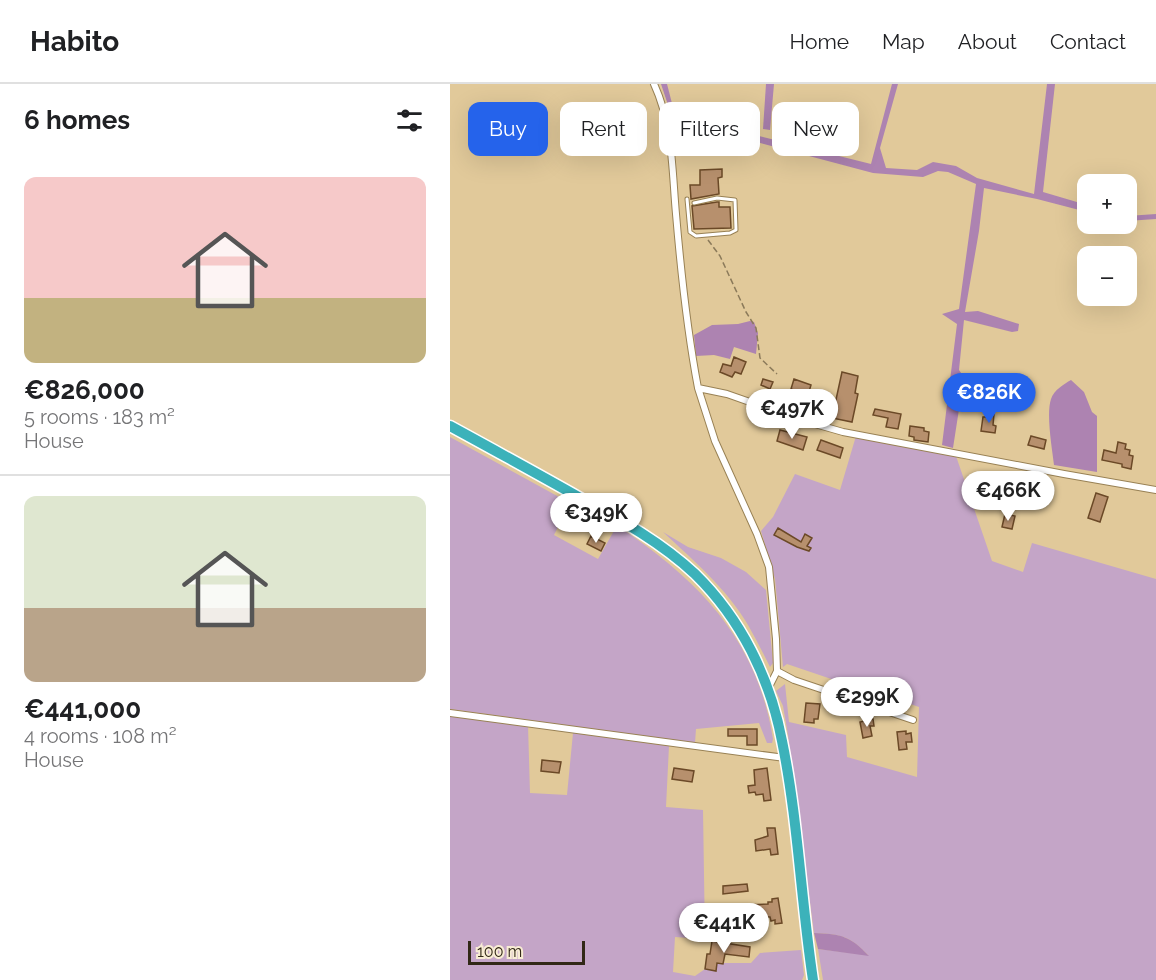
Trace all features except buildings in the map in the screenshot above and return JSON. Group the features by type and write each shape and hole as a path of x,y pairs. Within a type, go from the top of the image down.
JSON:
{"highway":[{"path":"450,426 631,526 659,545 686,567 719,601 740,630 756,659 780,730 813,980"}],"street":[{"path":"654,84 663,103 669,133 682,277 698,388 715,441 757,534 769,567 777,671 768,689"},
{"path":"698,388 727,394 843,432 1156,490"},
{"path":"777,671 794,680 913,720"},
{"path":"450,713 785,758"}],"lane":[{"path":"687,198 690,232 696,236 730,233 736,230 735,200 717,198 694,203"}],"path":[{"path":"707,235 756,328 760,358 777,374"}],"shaded area":[{"path":"661,84 667,84 672,102 667,102"},
{"path":"766,84 774,84 770,130 763,129"},
{"path":"892,84 898,84 880,148 886,168 917,170 933,162 956,166 977,178 1034,194 1047,84 1055,84 1043,192 1077,202 1077,209 984,188 965,312 978,311 1019,324 1018,331 1012,332 964,320 959,370 964,377 953,448 942,445 957,324 942,314 959,309 976,184 948,172 938,171 923,177 873,173 809,156 839,156 871,164"},
{"path":"760,136 772,139 772,146 760,143"},
{"path":"1156,214 1156,219 1137,220 1137,215"},
{"path":"754,322 758,333 756,354 734,347 730,359 714,355 696,356 694,335 712,325"},
{"path":"1071,380 1084,392 1092,412 1097,416 1097,472 1054,465 1049,413 1051,399 1062,385"},
{"path":"856,436 956,456 992,561 1023,572 1032,543 1156,579 1156,980 823,980 818,949 868,955 844,937 814,933 788,735 783,706 776,691 785,684 789,722 846,735 847,757 917,777 919,707 864,688 861,697 848,693 849,685 787,664 783,667 775,579 761,531 773,517 795,474 840,490"},
{"path":"450,437 570,503 554,535 598,559 615,529 618,532 622,529 651,549 701,593 739,644 754,673 765,704 772,743 767,743 759,723 696,729 695,743 450,709"},
{"path":"663,532 688,547 721,558 746,572 766,590 773,663 770,667 748,625 730,599"},
{"path":"450,716 528,725 530,793 567,795 573,733 669,746 666,807 703,810 705,939 675,937 673,972 695,976 705,969 716,971 717,963 751,963 760,953 801,950 804,975 802,980 450,980"},
{"path":"814,933 845,937 869,956 818,949"}]}
